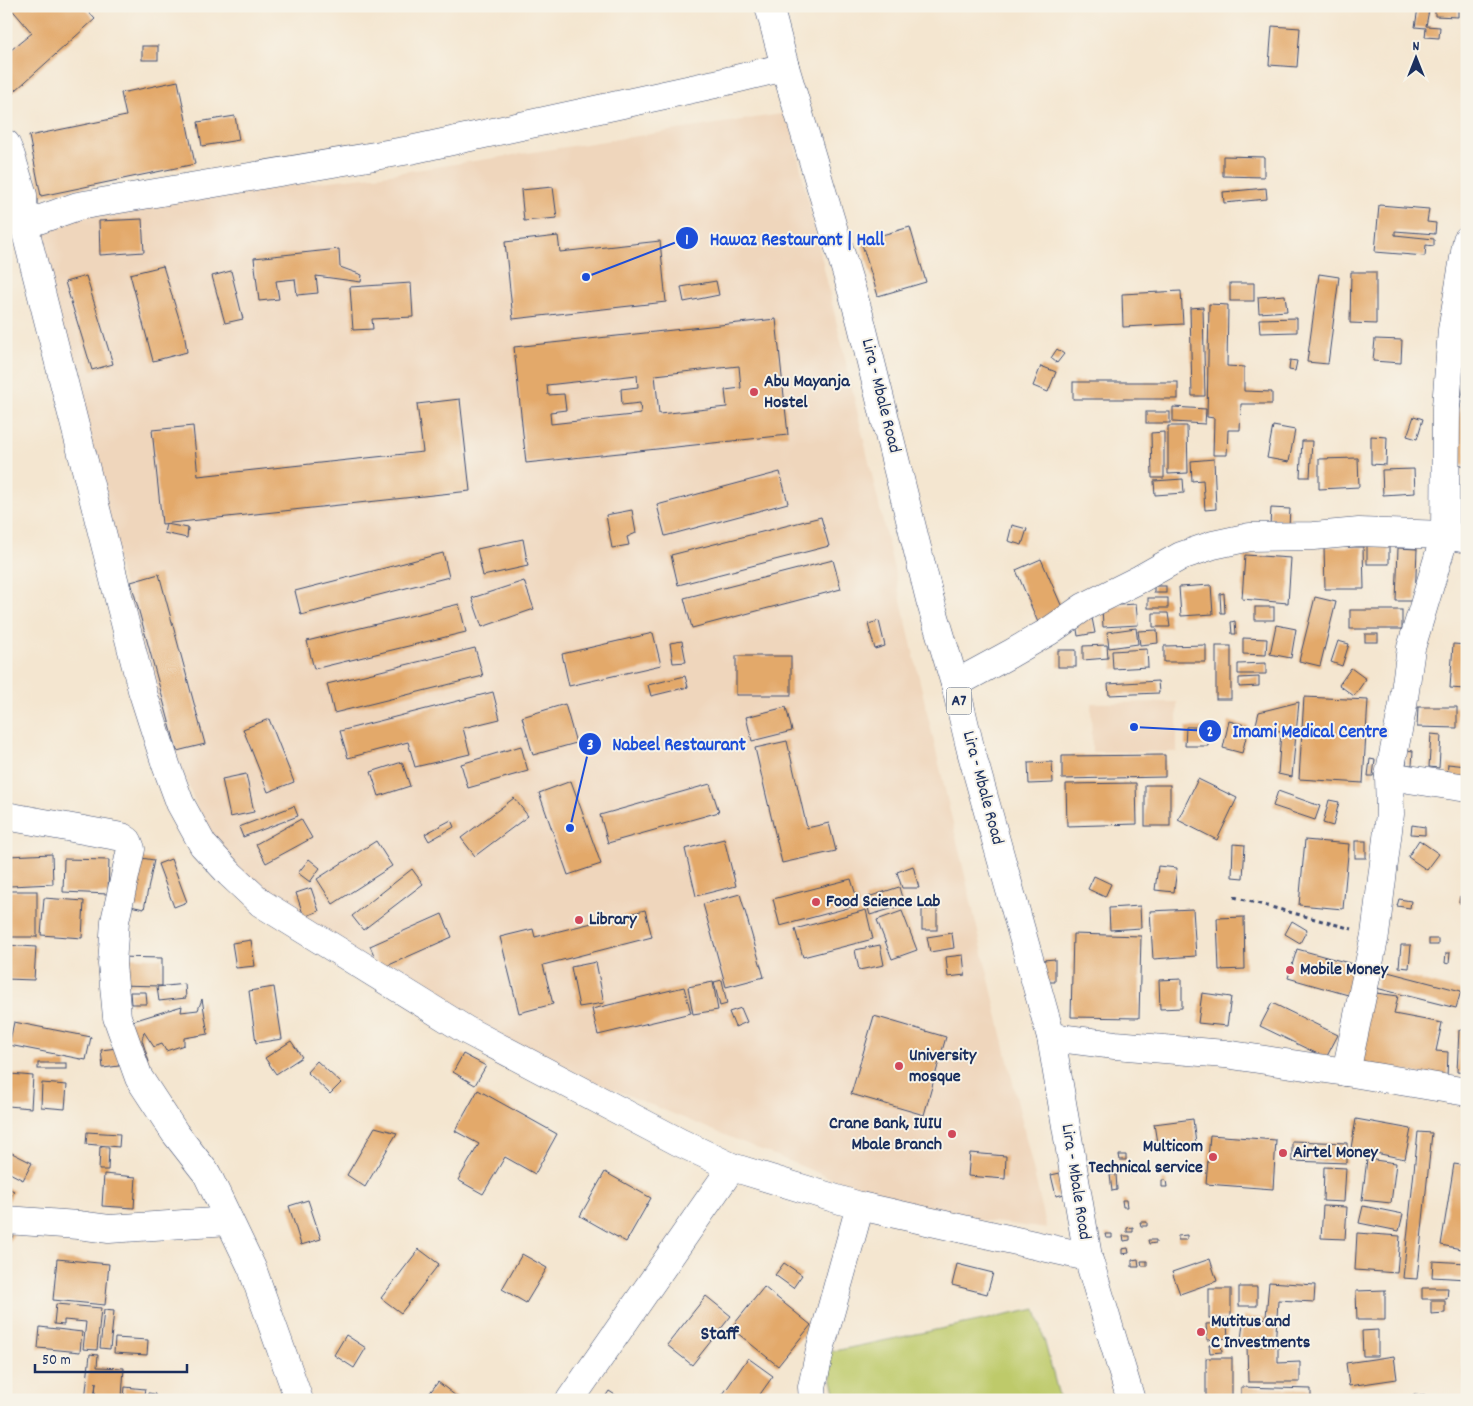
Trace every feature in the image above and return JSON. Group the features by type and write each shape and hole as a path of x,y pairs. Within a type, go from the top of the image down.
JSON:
{"street":[{"name":"Lira - Mbale Road","path":"769,6 860,318 930,600 955,684 971,751 1051,1037 1088,1257 1130,1400"},
{"path":"24,224 78,206 410,150 716,84 785,66"},
{"path":"6,144 12,156 23,195 24,224 142,690 180,803 203,845 230,874 261,903 466,1030 679,1142 732,1167 860,1206 1088,1257"},
{"path":"1346,1072 1375,935 1390,814 1389,776 1403,705 1411,648 1456,537 1446,407 1452,330 1467,240"},
{"path":"955,684 1048,632 1084,607 1181,556 1213,545 1250,536 1314,536 1359,532 1456,537"},
{"path":"1389,776 1467,788"},
{"path":"6,816 122,837 128,841 131,849 115,921 112,964 117,1017 139,1078 175,1133 207,1174 252,1268 299,1400"},
{"path":"1051,1037 1115,1045 1225,1054 1467,1092"},
{"path":"570,1400 732,1167"},
{"path":"813,1400 812,1387 821,1346 860,1206"},
{"path":"6,1220 109,1229 229,1221"}],"path":[{"path":"1234,897 1375,935"}],"shaded area":[{"path":"788,113 1047,1229 911,1211 468,1030 266,902 212,845 154,699 31,232 82,214 213,194 383,175"},
{"path":"1177,702 1177,752 1092,752 1091,703"}],"green space":[{"path":"1036,1309 1060,1400 837,1400 825,1353"}],"building":[{"path":"9,6 83,6 95,19 6,99 6,54 32,33"},
{"path":"1435,6 1458,6 1458,17 1435,16"},
{"path":"1418,8 1429,10 1426,26 1440,27 1439,38 1425,37 1426,28 1415,27"},
{"path":"1272,26 1300,28 1297,67 1269,65"},
{"path":"142,46 158,46 158,60 142,60"},
{"path":"178,81 195,164 41,196 29,136 126,116 121,93"},
{"path":"235,116 239,140 202,146 198,122"},
{"path":"1223,156 1264,157 1264,177 1223,176"},
{"path":"553,187 557,218 524,221 521,190"},
{"path":"1266,188 1267,199 1224,203 1223,192"},
{"path":"1379,205 1429,209 1427,222 1436,223 1435,234 1395,231 1395,235 1434,239 1434,246 1426,245 1425,256 1375,252"},
{"path":"142,219 144,252 100,255 99,221"},
{"path":"910,227 926,282 878,296 861,241"},
{"path":"558,236 560,252 660,241 666,302 513,319 505,242"},
{"path":"339,249 340,267 362,275 361,282 316,276 318,293 297,295 295,279 276,281 279,299 259,301 254,258"},
{"path":"163,266 185,338 187,352 153,361 130,274"},
{"path":"231,271 243,319 225,323 212,276"},
{"path":"1351,272 1376,272 1376,324 1350,323"},
{"path":"1319,274 1339,277 1328,364 1307,362"},
{"path":"86,276 113,364 92,370 65,282"},
{"path":"716,281 719,295 684,302 681,287"},
{"path":"411,283 413,317 372,319 373,329 353,330 350,287"},
{"path":"1230,283 1254,283 1254,301 1230,301"},
{"path":"1181,291 1183,324 1123,327 1122,294"},
{"path":"1285,295 1287,311 1259,313 1258,297"},
{"path":"1209,304 1228,305 1227,366 1244,367 1244,391 1272,392 1272,404 1241,404 1240,430 1228,430 1227,455 1213,455 1214,418 1207,417"},
{"path":"1203,307 1205,396 1192,396 1190,308"},
{"path":"1297,318 1297,332 1260,333 1259,319"},
{"name":"Abu Mayanja Hostel","path":"776,319 788,435 526,463 514,347","holes":["739,366 741,388 725,390 727,407 659,414 655,375","637,375 638,387 621,389 622,405 640,403 641,414 551,424 550,412 566,410 564,394 548,395 547,385"]},
{"path":"1375,339 1402,340 1401,363 1373,361"},
{"path":"1057,349 1064,354 1057,363 1051,358"},
{"path":"1290,360 1297,361 1295,371 1289,370"},
{"path":"1041,366 1056,372 1048,392 1033,386"},
{"path":"1467,374 1467,466 1450,463"},
{"path":"1073,382 1178,382 1178,399 1073,399"},
{"path":"460,399 470,491 162,524 152,430 193,426 198,476 423,452 417,404"},
{"path":"1173,407 1206,409 1205,424 1173,422"},
{"path":"1146,412 1170,412 1170,423 1146,423"},
{"path":"1414,416 1423,419 1417,439 1407,436"},
{"path":"1168,426 1187,426 1188,473 1168,474"},
{"path":"1273,426 1295,430 1289,462 1267,458"},
{"path":"1164,432 1164,478 1152,478 1151,433"},
{"path":"1371,436 1387,437 1386,465 1371,464"},
{"path":"1302,441 1312,441 1310,477 1300,477"},
{"path":"1358,458 1359,487 1319,489 1319,459"},
{"path":"1214,459 1216,509 1205,510 1203,480 1192,481 1191,461"},
{"path":"1414,469 1415,493 1383,495 1382,470"},
{"path":"780,472 788,503 665,536 657,505"},
{"path":"1183,479 1184,493 1155,495 1154,481"},
{"path":"1271,508 1290,509 1289,526 1270,525"},
{"path":"632,510 636,533 627,537 629,545 612,548 606,515"},
{"path":"821,517 829,546 678,585 671,555"},
{"path":"166,524 188,528 187,538 164,533"},
{"path":"1012,525 1027,529 1022,545 1008,541"},
{"path":"523,539 528,566 483,576 477,549"},
{"path":"1367,546 1389,546 1389,564 1367,564"},
{"path":"1324,547 1363,547 1364,589 1325,589"},
{"path":"1398,548 1417,549 1415,601 1396,601"},
{"path":"443,553 449,577 301,615 295,591"},
{"path":"1245,555 1291,558 1288,603 1242,599"},
{"path":"1041,559 1065,614 1039,625 1016,570"},
{"path":"833,560 841,589 692,628 684,598"},
{"path":"159,574 205,744 177,751 131,582"},
{"path":"524,581 534,609 482,627 472,598"},
{"path":"1211,585 1213,614 1181,616 1179,587"},
{"path":"1154,586 1166,586 1166,593 1154,593"},
{"path":"1224,593 1225,613 1221,613 1220,594"},
{"path":"1315,597 1336,602 1320,666 1299,661"},
{"path":"1148,598 1168,598 1168,608 1148,608"},
{"path":"459,604 466,632 314,669 307,641"},
{"path":"1136,604 1138,625 1103,627 1102,606"},
{"path":"1255,607 1274,607 1274,620 1255,620"},
{"path":"1350,610 1402,610 1402,629 1350,629"},
{"path":"1091,613 1095,633 1078,636 1075,616"},
{"path":"1153,613 1168,613 1170,627 1153,627"},
{"path":"879,621 885,646 875,649 868,624"},
{"path":"1235,621 1236,634 1232,634 1231,622"},
{"path":"1276,625 1296,629 1291,658 1270,654"},
{"path":"1136,628 1138,644 1109,648 1107,632"},
{"path":"1157,630 1158,643 1140,645 1138,631"},
{"path":"653,633 661,665 569,686 562,654"},
{"path":"1365,634 1378,634 1378,642 1365,642"},
{"path":"1243,638 1267,639 1266,655 1243,654"},
{"path":"682,641 686,662 673,663 670,643"},
{"path":"1338,641 1349,644 1342,666 1331,662"},
{"path":"1453,644 1467,645 1465,689 1450,688"},
{"path":"1107,645 1108,658 1083,660 1083,646"},
{"path":"1206,645 1206,662 1164,662 1164,646"},
{"path":"1216,646 1231,646 1231,699 1216,699"},
{"path":"475,648 483,676 334,713 327,684"},
{"path":"1147,649 1148,667 1113,669 1112,651"},
{"path":"1058,650 1076,650 1076,667 1058,667"},
{"path":"736,656 791,656 791,695 736,695"},
{"path":"1266,663 1266,674 1238,674 1238,664"},
{"path":"1351,668 1366,679 1354,696 1339,685"},
{"path":"685,676 688,687 651,696 648,685"},
{"path":"1259,677 1259,686 1239,687 1239,678"},
{"path":"1158,681 1159,693 1109,695 1108,684"},
{"path":"493,692 500,719 463,728 470,754 415,767 408,742 348,758 340,731"},
{"path":"1304,697 1368,700 1363,783 1299,779"},
{"path":"1299,702 1292,777 1278,774 1281,731 1255,728 1259,712"},
{"path":"565,704 576,743 533,755 522,717"},
{"path":"786,707 792,731 752,741 746,717"},
{"path":"1418,707 1457,707 1457,728 1417,727"},
{"path":"269,719 294,782 268,792 243,729"},
{"path":"1229,721 1249,726 1242,753 1223,748"},
{"path":"1186,727 1208,727 1208,746 1185,746"},
{"path":"1431,734 1441,735 1439,768 1429,767"},
{"path":"787,741 807,828 829,823 836,851 782,863 755,748"},
{"path":"521,746 528,771 468,788 461,764"},
{"path":"1407,750 1413,751 1412,765 1406,765"},
{"path":"1165,755 1165,777 1062,779 1062,756"},
{"path":"1370,759 1375,760 1373,776 1368,776"},
{"path":"402,762 410,786 379,796 371,772"},
{"path":"1052,762 1053,783 1029,784 1028,763"},
{"path":"1448,764 1467,766 1467,779 1447,776"},
{"path":"246,774 254,812 230,817 222,779"},
{"path":"1198,779 1237,798 1217,840 1178,820"},
{"path":"571,781 601,864 568,875 539,793"},
{"path":"1136,783 1137,824 1067,826 1066,784"},
{"path":"710,784 719,812 608,843 600,815"},
{"path":"1145,785 1170,785 1170,826 1145,826"},
{"path":"1278,791 1320,806 1315,820 1273,806"},
{"path":"514,798 528,816 475,856 461,838"},
{"path":"1329,800 1339,802 1333,826 1323,823"},
{"path":"294,806 298,816 243,837 239,827"},
{"path":"301,819 312,838 266,863 256,844"},
{"path":"451,820 454,827 429,841 425,834"},
{"path":"1412,825 1425,827 1425,835 1411,834"},
{"path":"724,839 736,886 696,896 685,849"},
{"path":"1305,840 1349,844 1343,909 1299,905"},
{"path":"1419,840 1439,854 1427,870 1408,857"},
{"path":"376,841 392,866 333,904 317,879"},
{"path":"1355,841 1366,841 1366,858 1355,858"},
{"path":"1233,844 1245,845 1243,878 1232,877"},
{"path":"52,854 53,884 10,886 8,856"},
{"path":"135,857 154,860 144,909 126,905"},
{"path":"64,859 109,860 108,894 63,892"},
{"path":"171,859 187,902 174,907 158,864"},
{"path":"309,859 320,868 310,882 298,873"},
{"path":"913,866 919,888 902,888 897,872"},
{"path":"1158,866 1177,868 1174,892 1155,890"},
{"path":"412,869 423,884 363,930 352,916"},
{"path":"1094,876 1111,884 1105,897 1088,889"},
{"name":"Food Science Lab","path":"851,879 859,905 780,926 773,899"},
{"path":"899,887 904,905 870,915 865,898"},
{"path":"311,888 319,911 304,917 296,893"},
{"path":"6,891 37,891 37,937 6,937"},
{"path":"740,894 764,977 726,987 703,904"},
{"path":"1460,896 1465,897 1464,903 1459,903"},
{"path":"44,898 84,901 82,938 41,935"},
{"path":"1399,899 1411,901 1410,908 1397,906"},
{"path":"1140,906 1141,928 1110,930 1109,908"},
{"path":"922,909 937,909 937,930 922,930"},
{"path":"1193,909 1196,956 1153,959 1150,911"},
{"path":"645,910 652,937 543,965 553,1004 519,1013 500,937 533,929 535,937"},
{"path":"866,910 873,939 803,957 795,929"},
{"path":"902,911 917,950 892,959 877,920"},
{"path":"442,914 452,937 380,969 370,946"},
{"path":"1244,917 1245,969 1219,970 1217,918"},
{"path":"1292,921 1307,930 1300,943 1285,934"},
{"path":"952,933 954,948 930,952 927,937"},
{"path":"1073,934 1141,936 1139,1018 1071,1017"},
{"path":"1429,939 1438,939 1438,945 1429,945"},
{"path":"251,940 255,966 236,968 232,943"},
{"path":"6,945 36,947 34,980 6,979"},
{"path":"880,945 884,965 859,970 855,950"},
{"path":"1401,945 1411,945 1409,968 1399,967"},
{"path":"1297,949 1356,965 1348,995 1288,978"},
{"path":"1446,953 1450,953 1449,964 1445,963"},
{"path":"963,955 965,975 948,977 946,957"},
{"path":"116,957 162,958 162,986 116,985"},
{"path":"1055,959 1055,982 1044,982 1043,960"},
{"path":"596,962 604,1003 579,1007 571,967"},
{"path":"1380,970 1461,991 1456,1008 1376,988"},
{"path":"1182,979 1182,1008 1160,1009 1159,980"},
{"path":"722,980 727,1004 720,1006 714,982"},
{"path":"713,982 718,1010 693,1014 688,987"},
{"path":"185,984 186,998 159,1001 157,987"},
{"path":"274,987 282,1039 256,1043 249,991"},
{"path":"684,987 691,1013 598,1035 592,1009"},
{"path":"130,992 146,992 147,1004 131,1004"},
{"path":"1369,992 1398,996 1394,1014 1442,1023 1436,1051 1448,1052 1447,1078 1356,1063"},
{"path":"1202,993 1231,997 1227,1026 1198,1023"},
{"path":"202,999 208,1034 184,1038 184,1045 166,1051 162,1044 154,1047 144,1032 142,1040 149,1062 141,1068 123,1024 182,1006 181,1012 198,1010"},
{"path":"1272,1003 1338,1035 1326,1058 1260,1026"},
{"path":"741,1008 747,1022 735,1027 729,1012"},
{"name":"University mosque","path":"874,1016 946,1037 924,1115 851,1094"},
{"path":"14,1022 91,1037 86,1060 9,1045"},
{"path":"1459,1030 1467,1030 1467,1073 1457,1072"},
{"path":"291,1041 302,1057 276,1074 265,1058"},
{"path":"117,1048 119,1066 103,1068 101,1050"},
{"path":"463,1054 486,1066 475,1085 453,1072"},
{"path":"317,1061 341,1083 330,1094 307,1072"},
{"path":"38,1063 66,1063 66,1069 38,1069"},
{"path":"11,1074 33,1076 31,1108 8,1106"},
{"path":"42,1083 67,1085 65,1109 41,1107"},
{"path":"478,1090 557,1134 535,1174 505,1157 483,1194 458,1180 479,1144 455,1131"},
{"path":"1193,1119 1196,1144 1158,1149 1154,1124"},
{"path":"1356,1119 1411,1129 1405,1159 1351,1148"},
{"path":"375,1127 397,1133 365,1187 347,1175"},
{"path":"87,1132 120,1134 119,1147 86,1144"},
{"path":"1418,1132 1432,1133 1417,1279 1403,1278"},
{"path":"1210,1135 1276,1140 1273,1189 1206,1184"},
{"path":"1292,1141 1347,1143 1347,1163 1292,1161"},
{"path":"100,1147 109,1148 108,1170 99,1170"},
{"path":"6,1150 32,1163 23,1180 6,1171"},
{"path":"970,1153 1006,1156 1005,1179 968,1176"},
{"path":"1119,1155 1126,1155 1126,1160 1120,1160"},
{"path":"1367,1159 1396,1163 1391,1203 1362,1200"},
{"path":"1454,1164 1467,1166 1466,1250 1441,1245"},
{"path":"1324,1167 1346,1168 1344,1202 1323,1201"},
{"path":"1130,1169 1135,1169 1135,1173 1130,1174"},
{"path":"605,1172 651,1198 626,1242 580,1216"},
{"path":"1060,1173 1065,1194 1056,1196 1051,1175"},
{"path":"104,1174 136,1177 134,1208 102,1206"},
{"path":"1116,1174 1117,1190 1112,1191 1110,1175"},
{"path":"1162,1180 1166,1180 1167,1187 1162,1187"},
{"path":"6,1187 14,1191 6,1206"},
{"path":"308,1200 321,1239 301,1245 289,1206"},
{"path":"1122,1200 1126,1200 1127,1207 1123,1207"},
{"path":"1323,1206 1347,1207 1345,1239 1321,1238"},
{"path":"1363,1206 1403,1214 1399,1231 1359,1223"},
{"path":"1140,1222 1147,1222 1147,1226 1141,1226"},
{"path":"6,1225 16,1230 6,1249"},
{"path":"1133,1227 1133,1232 1127,1232 1127,1228"},
{"path":"1357,1233 1400,1236 1397,1273 1355,1270"},
{"path":"1105,1234 1112,1234 1112,1238 1106,1238"},
{"path":"1187,1235 1187,1240 1178,1240 1178,1236"},
{"path":"1123,1236 1130,1236 1130,1240 1124,1241"},
{"path":"1148,1240 1156,1240 1156,1243 1149,1244"},
{"path":"1128,1248 1129,1253 1122,1254 1122,1249"},
{"path":"419,1249 439,1264 401,1313 381,1298"},
{"path":"522,1254 547,1268 526,1303 502,1289"},
{"path":"57,1259 109,1264 105,1305 53,1300"},
{"path":"1138,1259 1139,1267 1132,1267 1132,1260"},
{"path":"1210,1259 1217,1281 1180,1294 1172,1272"},
{"path":"1141,1261 1147,1261 1147,1266 1142,1266"},
{"path":"1433,1261 1467,1263 1467,1279 1432,1277"},
{"path":"784,1263 802,1275 793,1288 775,1275"},
{"path":"957,1264 993,1273 987,1294 952,1285"},
{"path":"1269,1282 1315,1285 1314,1302 1278,1300 1277,1318 1266,1317"},
{"path":"764,1287 811,1325 778,1366 731,1328"},
{"path":"1239,1287 1257,1287 1257,1306 1239,1306"},
{"path":"1422,1288 1448,1288 1447,1299 1422,1299"},
{"path":"1209,1289 1231,1289 1231,1318 1209,1318"},
{"path":"1385,1290 1385,1320 1357,1320 1356,1291"},
{"path":"706,1296 731,1316 692,1365 667,1345"},
{"path":"1431,1301 1445,1301 1445,1313 1431,1314"},
{"path":"56,1304 101,1308 97,1350 83,1349 86,1322 64,1320 64,1325 54,1324"},
{"path":"104,1310 114,1311 110,1349 100,1348"},
{"path":"1244,1316 1277,1320 1275,1343 1241,1339"},
{"path":"1227,1323 1228,1338 1207,1340 1206,1324"},
{"path":"40,1327 82,1332 80,1352 38,1348"},
{"path":"1378,1330 1378,1356 1363,1356 1362,1331"},
{"path":"346,1335 366,1348 354,1368 334,1355"},
{"path":"115,1338 148,1340 147,1355 114,1353"},
{"path":"1221,1344 1222,1352 1210,1353 1209,1345"},
{"path":"1247,1346 1278,1346 1278,1363 1300,1362 1300,1382 1248,1382"},
{"path":"90,1354 98,1355 97,1367 124,1368 122,1397 95,1395 96,1382 94,1400 85,1400"},
{"path":"1394,1356 1397,1379 1349,1386 1346,1363"},
{"path":"748,1358 773,1376 756,1400 719,1400"},
{"path":"1206,1358 1232,1358 1232,1397 1206,1397"},
{"path":"1463,1366 1467,1366 1467,1394 1465,1394"},
{"path":"438,1382 461,1400 425,1399"},
{"path":"125,1387 145,1389 143,1399 124,1397"},
{"path":"1241,1387 1311,1389 1311,1400 1241,1400"},
{"path":"609,1391 623,1400 603,1400"},
{"path":"148,1393 155,1394 155,1399 148,1398"},
{"path":"1414,1394 1425,1395 1425,1400 1413,1400"}],"place":[{"name":"Hawaz Restaurant | Hall","path":"586,277"},
{"name":"Abu Mayanja Hostel","path":"754,392"},
{"name":"Imami Medical Centre","path":"1134,727"},
{"name":"Nabeel Restaurant","path":"570,828"},
{"name":"Food Science Lab","path":"816,902"},
{"name":"Library","path":"579,920"},
{"name":"Mobile Money","path":"1290,970"},
{"name":"University mosque","path":"899,1066"},
{"name":"Crane Bank, IUIU Mbale Branch","path":"952,1134"},
{"name":"Airtel Money","path":"1283,1153"},
{"name":"Multicom Technical service","path":"1213,1157"},
{"name":"Mutitus and C Investments","path":"1201,1332"}],"district":[{"name":"Staff","path":"720,1335"}]}
